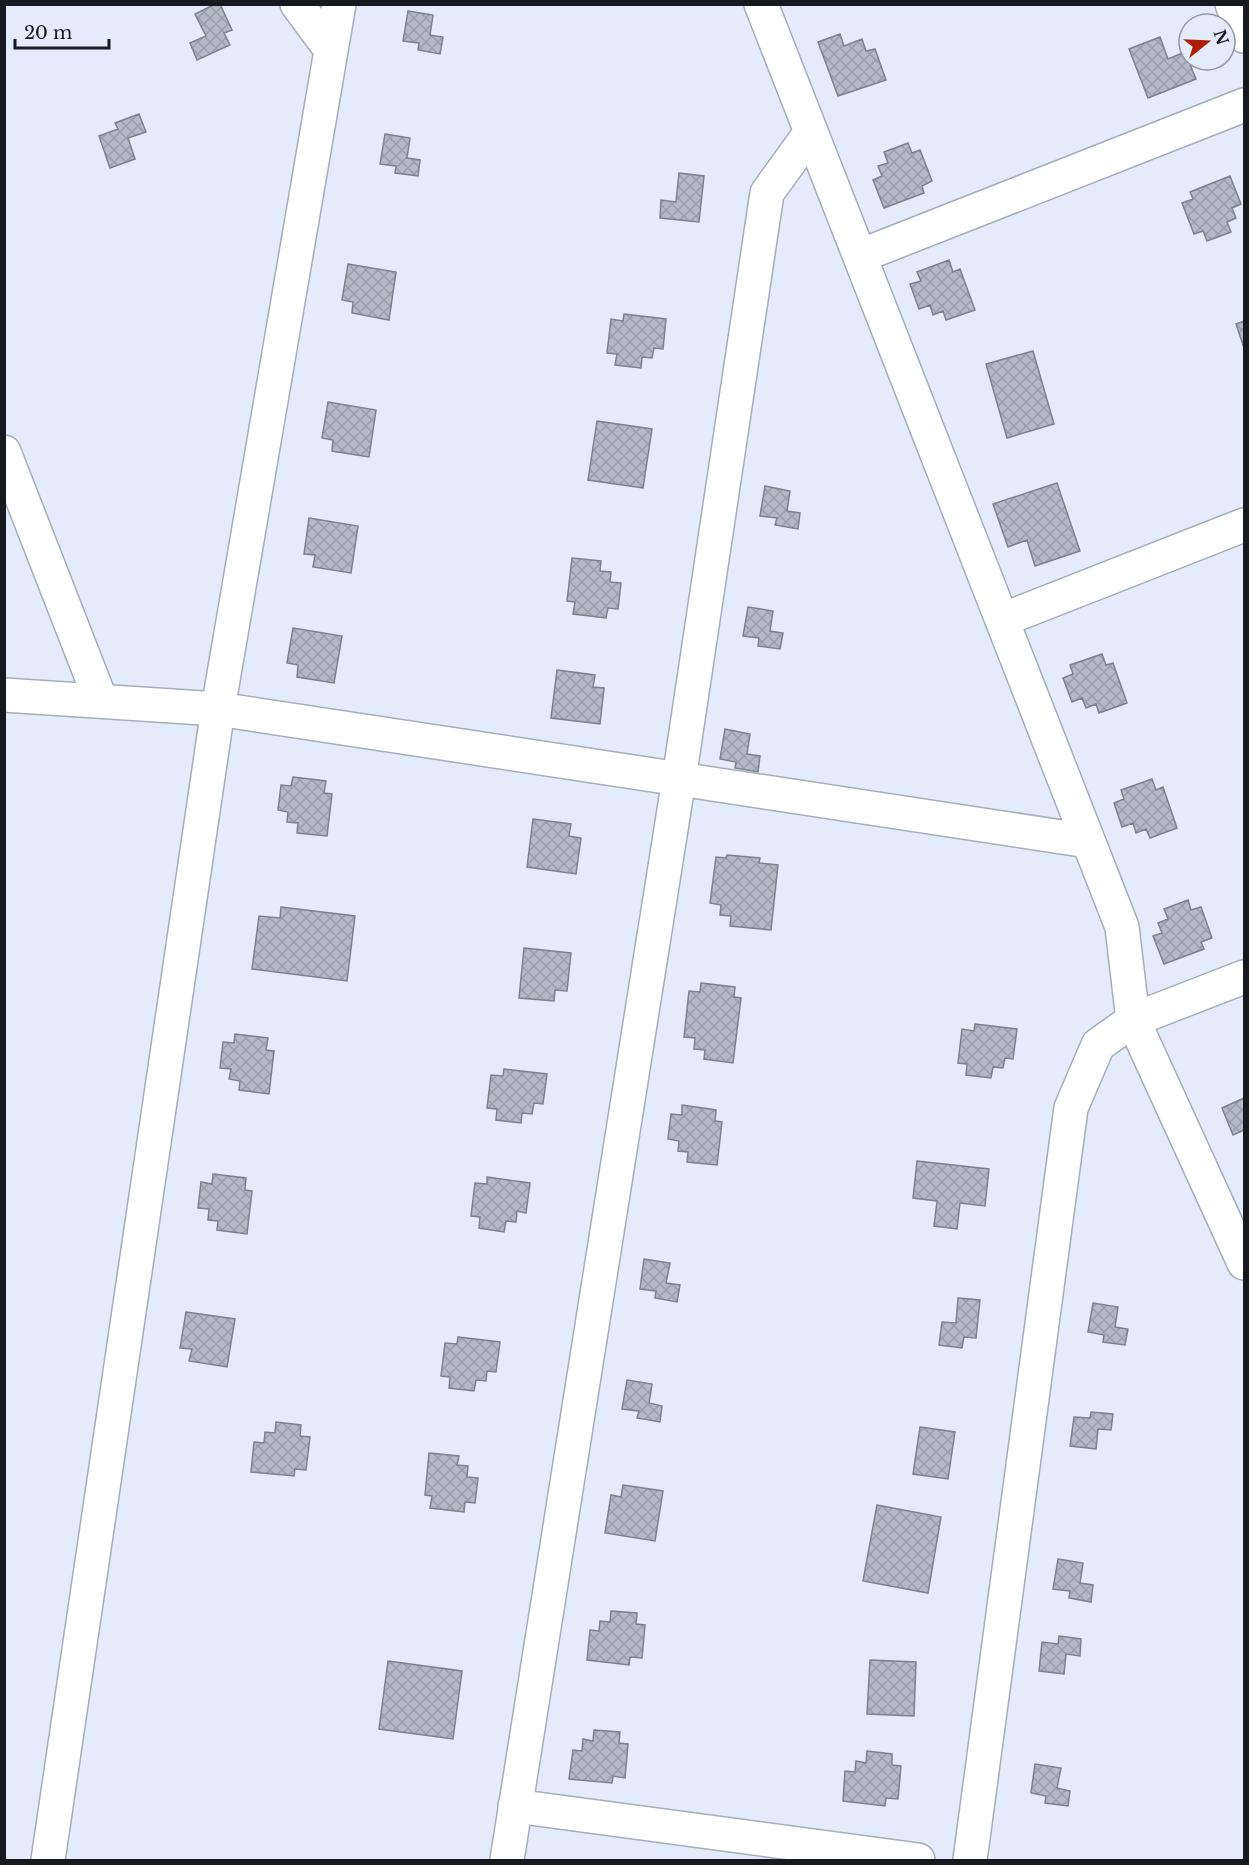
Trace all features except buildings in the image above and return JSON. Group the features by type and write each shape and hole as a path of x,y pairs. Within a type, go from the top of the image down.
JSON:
{"street":[{"path":"297,4 331,50"},
{"path":"48,1860 218,709 339,4"},
{"path":"761,4 1122,927 1133,1020 1245,1263"},
{"path":"1232,4 1245,36"},
{"path":"860,256 1245,105"},
{"path":"507,1860 679,779 767,193 811,132"},
{"path":"4,452 101,701"},
{"path":"1002,620 1245,525"},
{"path":"4,695 218,709 1088,841"},
{"path":"970,1860 1071,1108 1098,1045 1133,1020 1245,977"},
{"path":"516,1806 918,1860"}]}
